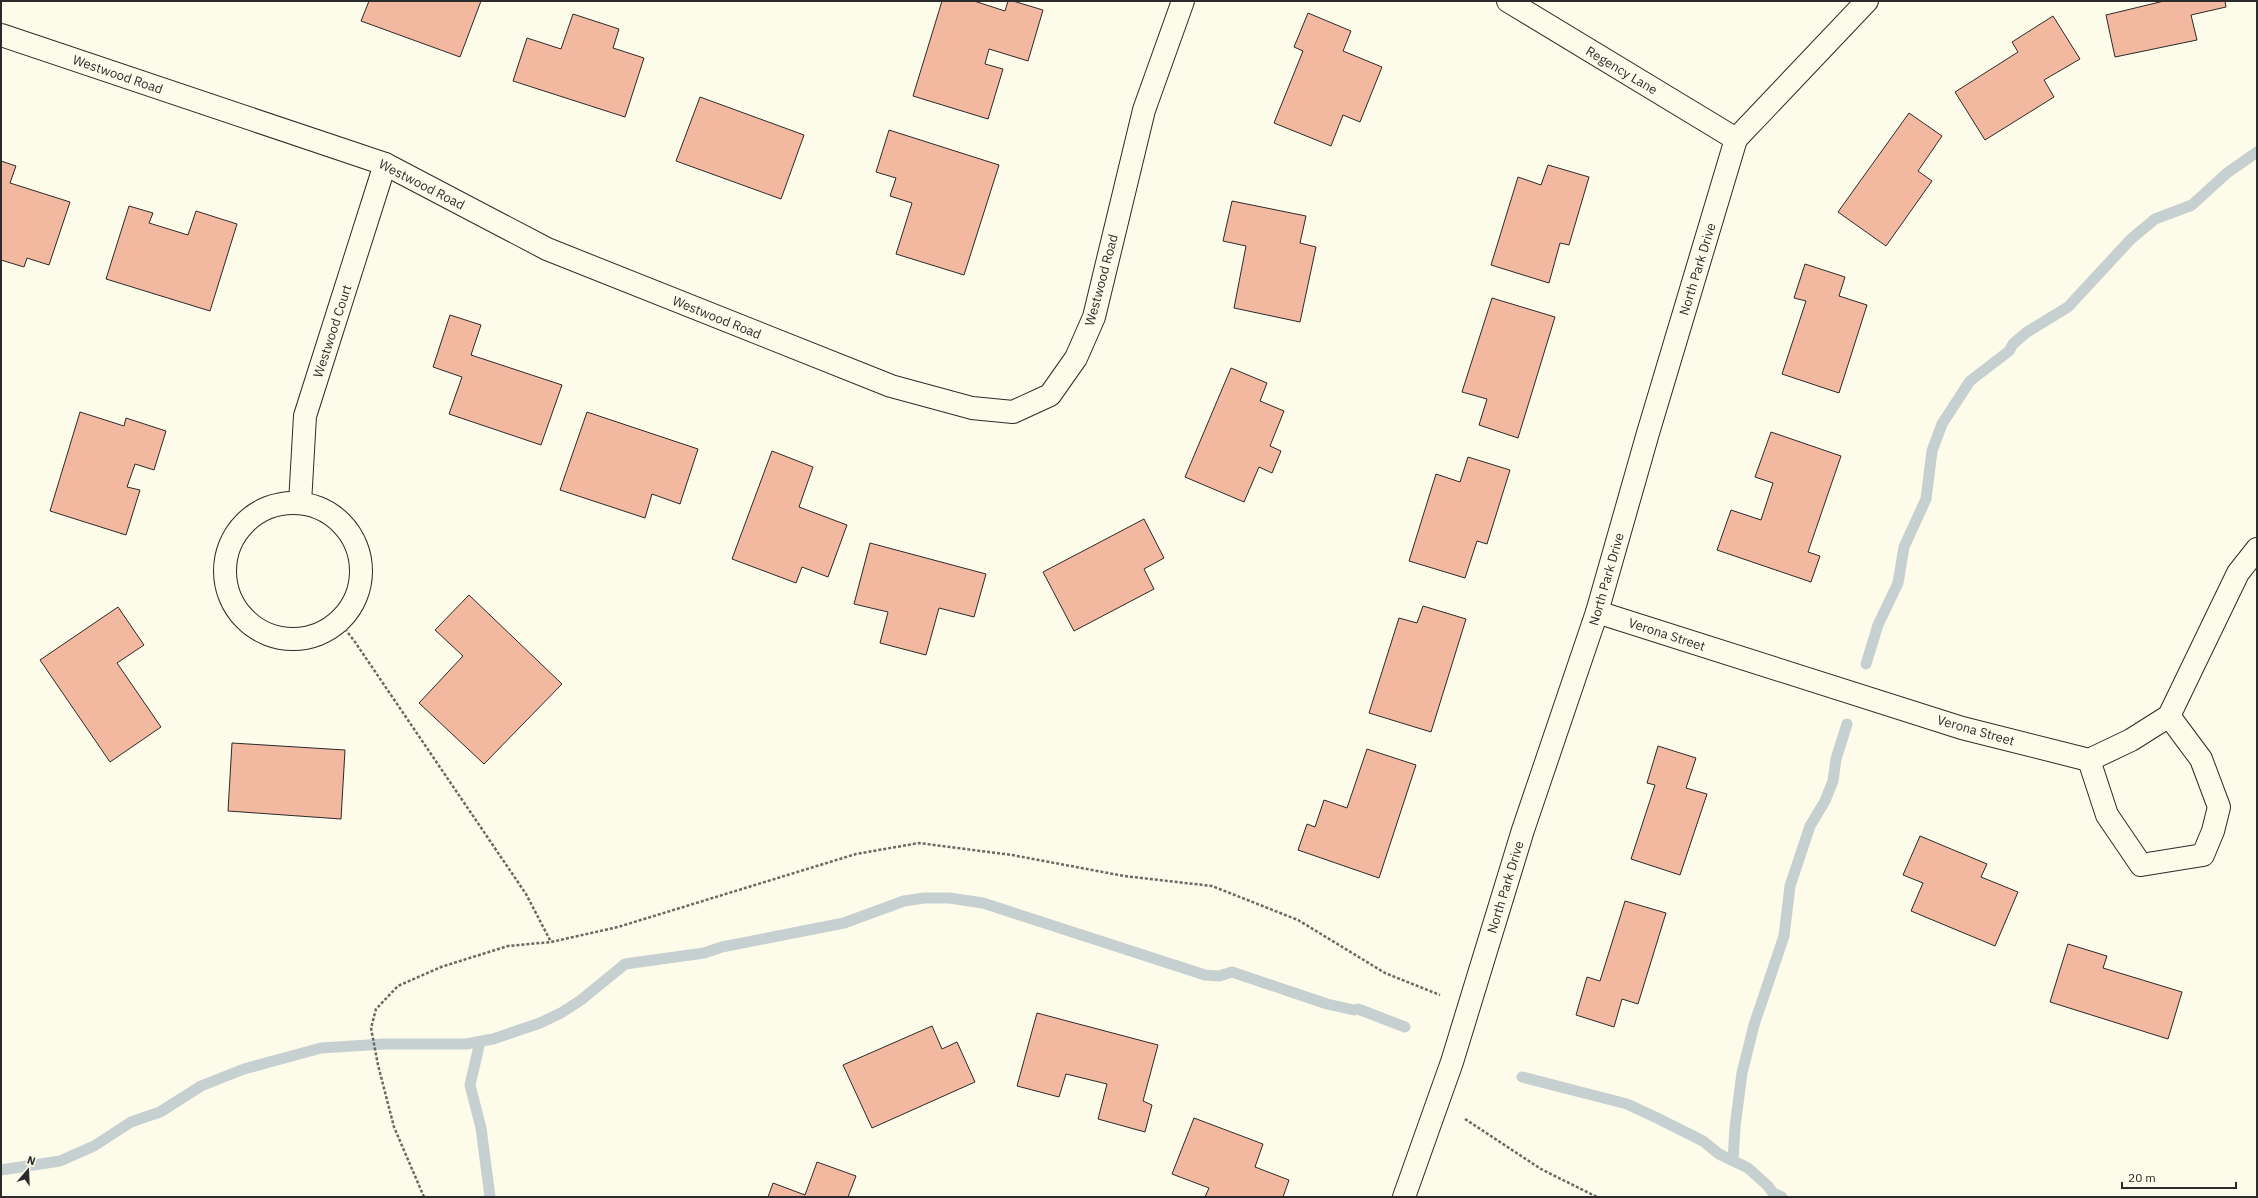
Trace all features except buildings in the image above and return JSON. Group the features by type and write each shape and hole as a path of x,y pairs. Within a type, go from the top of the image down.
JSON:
{"street":[{"name":"Westwood Road","path":"1,35 385,164 547,249 891,386 972,408 1013,412 1050,395 1076,358 1094,317 1144,110 1183,1"},
{"name":"Regency Lane","path":"1508,1 1736,139"},
{"name":"North Park Drive","path":"1404,1197 1452,1062 1523,830 1597,612 1648,433 1736,139 1868,1"},
{"name":"Westwood Court","path":"300,502 305,416 385,164"},
{"path":"300,502 321,508 339,521 353,538 360,559 360,580 354,601 339,621 324,632 302,638 281,638 259,630 241,615 229,595 224,573 228,550 238,529 256,513 277,505 300,502"},
{"path":"2169,716 2201,759 2219,807 2213,831 2203,855 2141,864 2107,815 2089,760 2131,740 2169,716 2238,573 2257,549"},
{"name":"Verona Street","path":"1597,612 1962,728 2089,760"}],"path":[{"path":"339,621 355,642 388,694 526,894 550,942"},
{"path":"424,1197 394,1127 378,1064 371,1028 376,1009 398,986 441,967 508,946 550,942 618,927 856,854 919,843 1012,854 1124,876 1212,886 1298,920 1385,973 1441,995 1442,1002"},
{"path":"1463,1118 1476,1124 1541,1169 1597,1197"}],"waterway":[{"path":"1866,664 1878,625 1898,583 1904,547 1926,499 1932,451 1942,424 1970,381 2009,351 2013,344 2027,332 2068,307 2131,239 2155,219 2192,205 2227,173 2257,152"},
{"path":"1733,1160 1735,1127 1742,1073 1754,1025 1784,936 1790,886 1810,826 1825,801 1833,781 1836,759 1847,724"},
{"path":"1,1170 60,1161 94,1146 131,1122 160,1112 201,1086 244,1069 321,1048 384,1044 466,1044 493,1039 540,1023 561,1013 581,1000 625,964 704,953 722,947 844,923 904,901 924,898 949,898 983,903 1205,975 1219,976 1232,972 1327,1004 1354,1010 1358,1009 1405,1027"},
{"path":"480,1042 470,1085 481,1128 490,1197"},
{"path":"1522,1077 1627,1104 1703,1141 1719,1154 1748,1168 1768,1186 1773,1193 1782,1197"}]}
